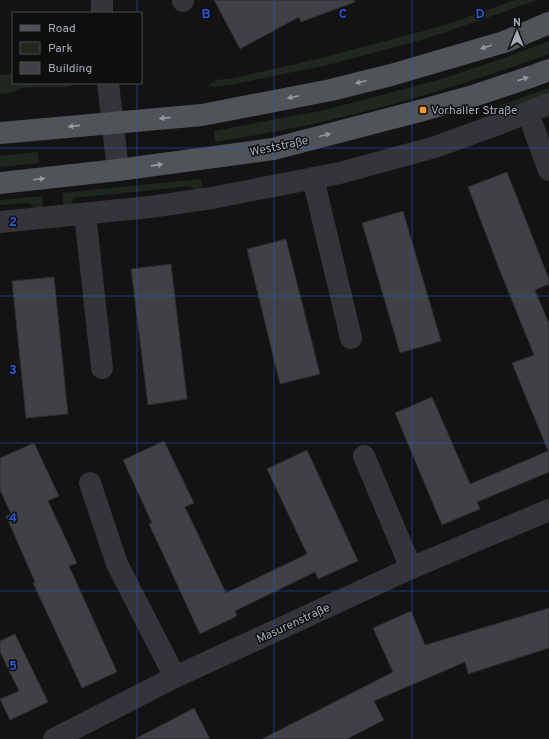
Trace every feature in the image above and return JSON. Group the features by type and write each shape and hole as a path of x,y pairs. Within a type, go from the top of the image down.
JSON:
{"main road":[{"path":"0,133 202,115 331,90 391,75 504,42 549,23"},
{"name":"Weststraße","path":"0,183 118,170 274,149 466,98 549,70"}],"street":[{"path":"102,0 102,12"},
{"path":"108,84 118,170"},
{"path":"0,222 150,207 212,198 340,173 435,147 549,104"},
{"path":"528,112 549,170"},
{"path":"313,178 351,338"},
{"path":"85,214 102,368"},
{"path":"364,456 411,568"},
{"path":"90,482 117,564 175,678"},
{"name":"Masurenstraße","path":"54,739 175,678 411,568 549,510"}],"green space":[{"path":"515,0 537,0 425,39 328,65 235,84 214,87 208,85 217,80 234,78 325,57 423,31 454,22"},
{"path":"549,41 549,54 428,94 304,126 215,142 214,131 329,109 441,79"},
{"path":"12,74 12,84 74,84 64,87 20,88 11,93 0,94 0,75"},
{"path":"549,88 549,93 500,111 495,110 495,107"},
{"path":"38,152 39,163 0,167 0,156"},
{"path":"201,179 203,193 201,194 191,186 74,198 69,207 64,210 62,193"},
{"path":"42,196 43,210 38,211 29,203 0,205 0,200"}],"building":[{"path":"214,0 354,0 355,2 301,22 299,17 240,49"},
{"path":"507,172 549,279 549,284 535,290 549,324 549,472 477,502 480,509 442,525 395,413 432,397 470,484 548,451 512,363 534,355 468,187"},
{"path":"403,211 441,341 400,353 362,223"},
{"path":"286,239 320,374 280,384 247,249"},
{"path":"171,264 187,399 148,405 131,269"},
{"path":"54,277 68,414 26,418 12,281"},
{"path":"164,441 194,503 185,507 226,593 307,554 267,469 307,450 358,561 318,579 315,572 235,611 237,616 200,634 149,524 152,523 123,460"},
{"path":"34,443 59,496 48,501 77,563 69,566 117,672 82,688 33,583 35,582 6,516 11,514 0,490 0,458"},
{"path":"549,608 549,648 468,674 465,662 374,701 384,720 347,739 262,739 393,672 373,628 411,611 425,645"},
{"path":"15,634 48,702 10,720 0,699 19,691 0,652 0,641"},
{"path":"194,708 210,739 135,739"}],"place":[{"name":"Vorhaller Straße","path":"423,110"}]}
